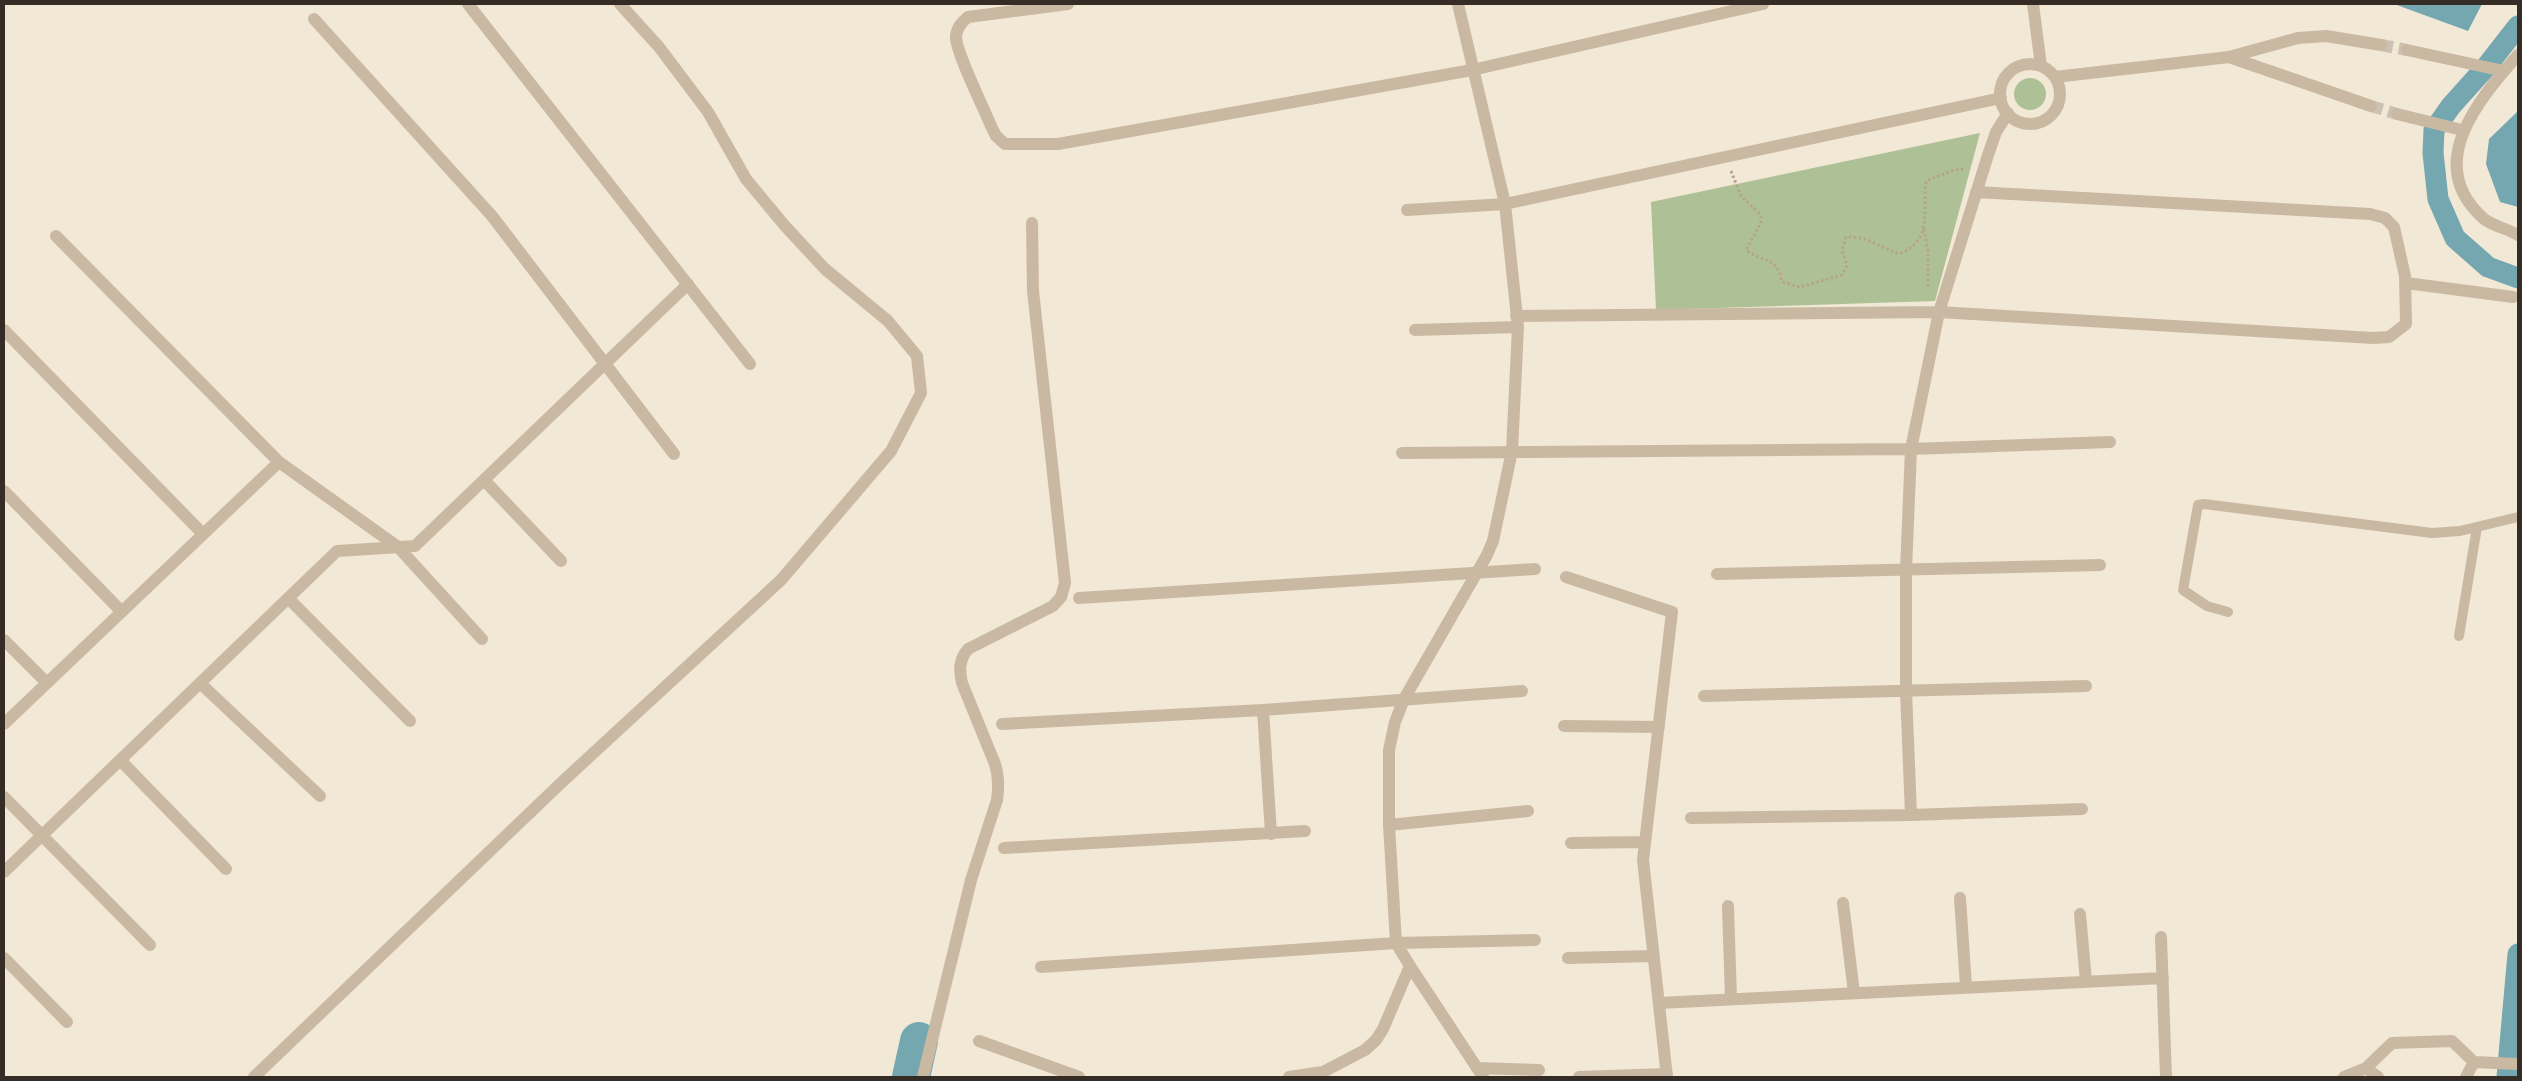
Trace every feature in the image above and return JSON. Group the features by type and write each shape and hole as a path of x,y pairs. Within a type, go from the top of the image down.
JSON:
{"street":[{"path":"468,4 750,364"},
{"path":"254,1077 562,782 780,580 891,451 921,393 917,356 888,321 825,269 785,226 746,179 708,112 659,48 620,4"},
{"path":"1068,4 968,16 959,25 956,37 961,53 991,126 996,136 1005,144 1058,144 1472,70 1763,4"},
{"path":"1458,4 1505,204 1517,322 1512,451 1493,541 1477,574 1404,699 1395,722 1389,750 1389,825 1396,943 1480,1073 1539,1070"},
{"path":"2032,4 2041,66"},
{"path":"314,19 492,216 674,454"},
{"path":"2055,78 2229,57 2298,38 2326,36 2381,45"},
{"path":"2407,50 2504,71"},
{"path":"2518,55 2456,128 2459,180 2465,199 2485,220 2518,235"},
{"path":"2229,57 2371,106"},
{"path":"2032,64 2041,66 2055,78 2060,88 2060,99 2056,109 2048,118 2038,122 2027,123 2016,120 2008,113 2000,98 2003,81 2015,68 2032,64"},
{"path":"1407,210 1505,204 2000,98"},
{"path":"1911,815 1906,692 1906,570 1912,449 1933,312 1996,132 2008,113"},
{"path":"2402,115 2456,128"},
{"path":"1415,330 1517,322 1933,312 2373,338 2389,337 2406,324 2406,283 2394,226 2385,218 2370,214 1976,192"},
{"path":"923,1077 971,880 997,800 999,777 962,682 959,669 962,657 968,649 978,643 1053,606 1061,597 1064,583 1033,291 1032,223"},
{"path":"56,236 279,462 398,547 482,639"},
{"path":"2406,283 2513,297"},
{"path":"4,872 337,550 415,546 688,284"},
{"path":"4,330 203,534"},
{"path":"1402,453 1912,449 2110,442"},
{"path":"4,724 279,462"},
{"path":"484,480 561,561"},
{"path":"4,491 122,612"},
{"path":"1717,574 2100,565"},
{"path":"1079,598 1535,569"},
{"path":"1566,577 1672,612 1643,860 1667,1076 1579,1077"},
{"path":"288,598 410,721"},
{"path":"4,640 47,683"},
{"path":"200,682 320,796"},
{"path":"1704,696 2086,686"},
{"path":"1002,724 1263,710 1522,691"},
{"path":"1263,710 1271,834"},
{"path":"1564,726 1660,727"},
{"path":"120,760 226,869"},
{"path":"4,797 150,945"},
{"path":"1691,818 1911,815 2082,809"},
{"path":"1389,825 1528,811"},
{"path":"1004,848 1304,831"},
{"path":"1571,843 1645,842"},
{"path":"1960,898 1966,988"},
{"path":"1843,903 1854,993"},
{"path":"1728,906 1731,1000"},
{"path":"2080,914 2086,981"},
{"path":"2161,938 2166,1077"},
{"path":"1041,967 1396,943 1535,940"},
{"path":"1568,958 1654,956"},
{"path":"4,958 67,1022"},
{"path":"1289,1077 1323,1072 1365,1050 1376,1040 1383,1029 1410,966"},
{"path":"1660,1003 2162,978"},
{"path":"979,1041 1079,1077"},
{"path":"2344,1077 2366,1068 2392,1043 2452,1041 2474,1062 2518,1064"},
{"path":"2466,1077 2474,1062"},
{"path":"2366,1068 2378,1077"}],"lane":[{"path":"2228,612 2208,606 2183,590 2198,505 2204,504 2432,532 2460,531 2518,517"},
{"path":"2459,636 2476,527"}],"path":[{"path":"1724,157 1741,196 1761,216 1761,223 1746,250 1753,255 1770,260 1780,272 1782,282 1800,287 1842,275 1848,265 1842,250 1846,237 1870,240 1899,254 1913,249 1921,238 1924,226 1926,181 1954,170 1984,166"},
{"path":"1924,226 1933,312"}],"green space":[{"path":"2030,78 2042,82 2046,94 2042,106 2030,110 2018,106 2014,94 2018,82"},
{"path":"1980,133 1935,301 1656,310 1651,202"}],"water":[{"path":"2394,4 2482,4 2468,31"},
{"path":"2518,111 2518,207 2500,202 2486,164 2489,139"}],"waterway":[{"path":"2518,26 2486,67 2451,106 2434,130 2433,153 2438,199 2455,238 2488,267 2518,278"},
{"path":"2507,1077 2518,954"},
{"path":"911,1077 919,1041"}],"tunnel":[{"path":"2381,45 2407,50"},
{"path":"2371,106 2397,114"}]}
